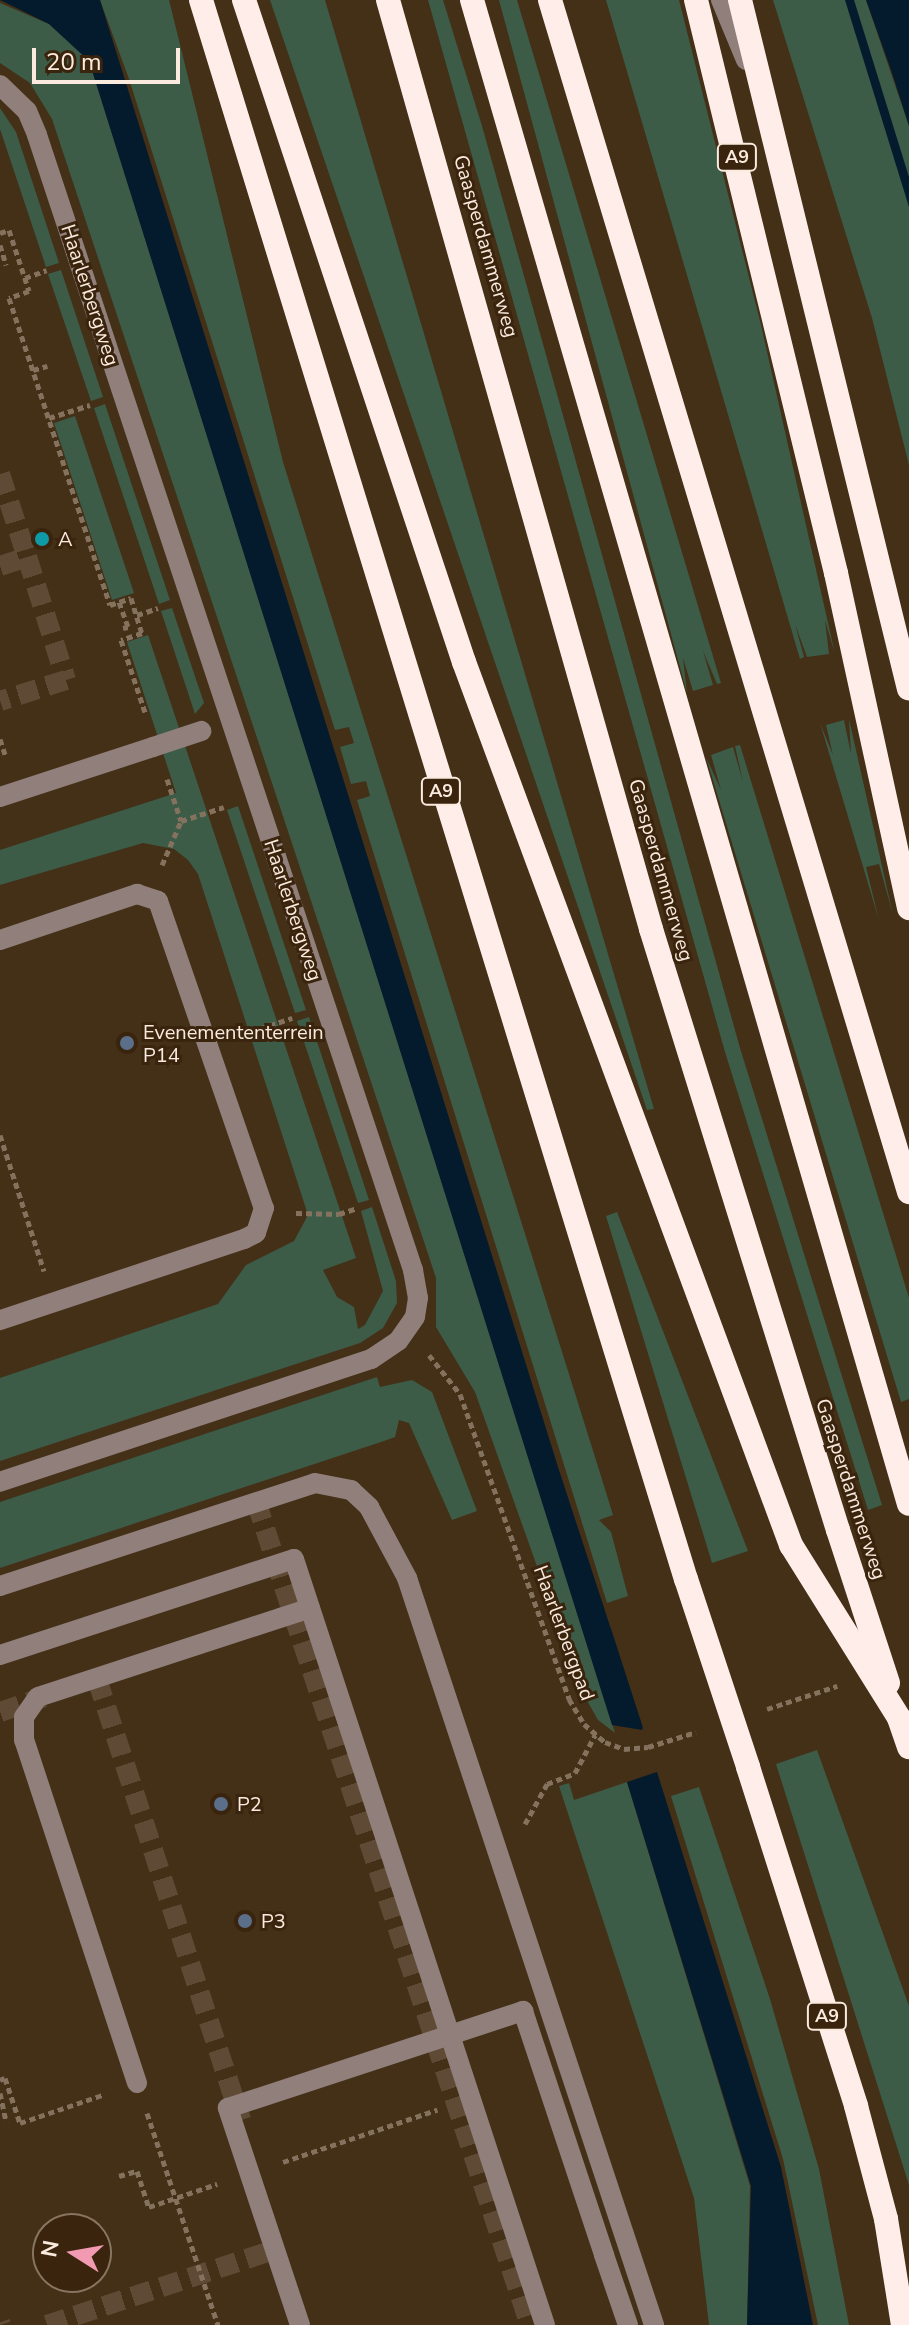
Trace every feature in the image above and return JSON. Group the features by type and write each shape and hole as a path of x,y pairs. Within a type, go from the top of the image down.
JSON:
{"highway":[{"name":"A9","path":"201,0 686,1579 856,2106 886,2219 903,2325"},
{"path":"244,0 464,662 791,1545 899,1718"},
{"name":"Gaasperdammerweg","path":"388,0 651,929 838,1530 909,1747"},
{"path":"472,0 909,1504"},
{"path":"550,0 909,1192"},
{"name":"A9","path":"696,0 825,527 909,908"},
{"name":"A9","path":"740,0 909,689"}],"street":[{"path":"721,0 765,104"},
{"name":"Haarlerbergweg","path":"0,85 12,92 31,120 416,1279 415,1317 404,1334"},
{"path":"0,797 231,721"},
{"path":"0,940 137,894 148,895 165,911 264,1208 263,1222 244,1239 0,1320"},
{"path":"0,1482 371,1359 404,1334"},
{"path":"0,1586 297,1488 324,1483 351,1490 369,1507 407,1578 654,2325"},
{"path":"6,1653 294,1559 545,2325"},
{"path":"137,2083 24,1740 24,1717 38,1697 310,1608"},
{"path":"300,2325 228,2108 523,2011 628,2325"}],"path":[{"path":"0,233 9,230 29,291 9,298 110,605 131,598 137,615 142,633 121,640 149,724"},
{"path":"0,245 6,265"},
{"path":"25,278 48,270"},
{"path":"33,370 47,366"},
{"path":"49,418 93,404"},
{"path":"119,602 128,627 123,628"},
{"path":"137,615 160,607"},
{"path":"148,895 181,821 163,766"},
{"path":"181,821 228,805"},
{"path":"276,1024 299,1016"},
{"path":"0,1135 54,1302"},
{"path":"339,1214 361,1206"},
{"name":"Haarlerbergpad","path":"404,1334 445,1372 460,1394 569,1699 595,1735"},
{"path":"761,1711 850,1681"},
{"path":"495,1840 523,1828 547,1784 575,1773 595,1735 624,1749 639,1749 702,1730"},
{"path":"0,2080 5,2078 20,2123 137,2083 218,2325"},
{"path":"0,2093 6,2122"},
{"path":"279,2163 470,2099"},
{"path":"119,2176 137,2171 149,2207 220,2183"}],"green space":[{"path":"100,0 169,0 283,462 613,1515 599,1520 611,1532 628,1596 607,1603 357,800 370,796 366,781 351,784 340,747 354,743 349,727 335,730 129,79"},
{"path":"270,0 325,0 654,1109 647,1110"},
{"path":"428,0 443,0 482,126 740,1048 882,1505 868,1510 725,1052"},
{"path":"499,0 517,0 721,683 717,684 703,651 713,685 693,691 683,658 687,693"},
{"path":"606,0 679,0 761,325 835,654 825,620 829,654 807,657 795,624 804,657 800,659"},
{"path":"773,0 866,0 909,126 909,465 872,318"},
{"path":"0,3 49,24 89,60 615,1733 598,1720 581,1690 475,1392 436,1327 436,1278 52,119 30,83 0,63"},
{"path":"0,108 16,132 59,263 46,267 0,129"},
{"path":"61,270 103,397 91,401 48,274"},
{"path":"105,404 170,600 159,604 94,408"},
{"path":"75,416 134,593 112,600 54,423"},
{"path":"172,608 204,703 195,714 161,611"},
{"path":"148,635 356,1258 323,1270 337,1297 354,1307 358,1329 365,1325 383,1291 361,1211 372,1207 396,1281 397,1303 383,1328 360,1343 0,1461 0,1378 218,1304 246,1265 294,1241 308,1215 198,874 188,860 174,849 143,843 0,885 0,850 176,793 127,642"},
{"path":"849,719 893,915 879,864 866,867 879,920 820,723 833,755 826,725 844,720 851,754"},
{"path":"740,745 909,1298 909,1399 901,1402 706,757 721,790 711,755 733,747 743,782 735,746"},
{"path":"238,806 306,1010 295,1013 227,810"},
{"path":"309,1017 369,1200 358,1203 297,1021"},
{"path":"617,1212 748,1551 712,1563 606,1216"},
{"path":"377,1377 380,1387 412,1380 432,1392 477,1511 452,1520 409,1423 399,1420 395,1437 0,1568 0,1502"},
{"path":"817,1750 909,2006 909,2185 776,1764"},
{"path":"627,1782 750,2186 747,2325 709,2325 694,2198 559,1786 569,1783 574,1800"},
{"path":"699,1787 770,1999 819,2169 849,2325 818,2325 783,2159 671,1796"}],"water":[{"path":"0,0 100,0 558,1467 610,1626 650,1700 642,1730 612,1725 89,61 49,24"},
{"path":"845,0 854,0 909,177 909,207"},
{"path":"866,0 909,0 909,126 891,70"},
{"path":"657,1772 781,2167 813,2325 747,2325 751,2186 627,1782"}],"pier":[{"path":"909,1550 909,1618 653,1703 645,1734 604,1607 613,1624 635,1640"}],"tunnel":[{"path":"0,474 27,557"},
{"path":"0,566 27,557 66,680 0,701"},
{"path":"256,1501 293,1614"},
{"path":"279,1618 293,1614 530,2325"},
{"path":"97,1679 241,2120"},
{"path":"0,1712 44,1697"},
{"path":"47,2325 283,2247"}],"place":[{"name":"A","path":"42,539"},
{"name":"Evenemententerrein P14","path":"127,1043"},
{"name":"P2","path":"221,1804"},
{"name":"P3","path":"245,1921"}]}
